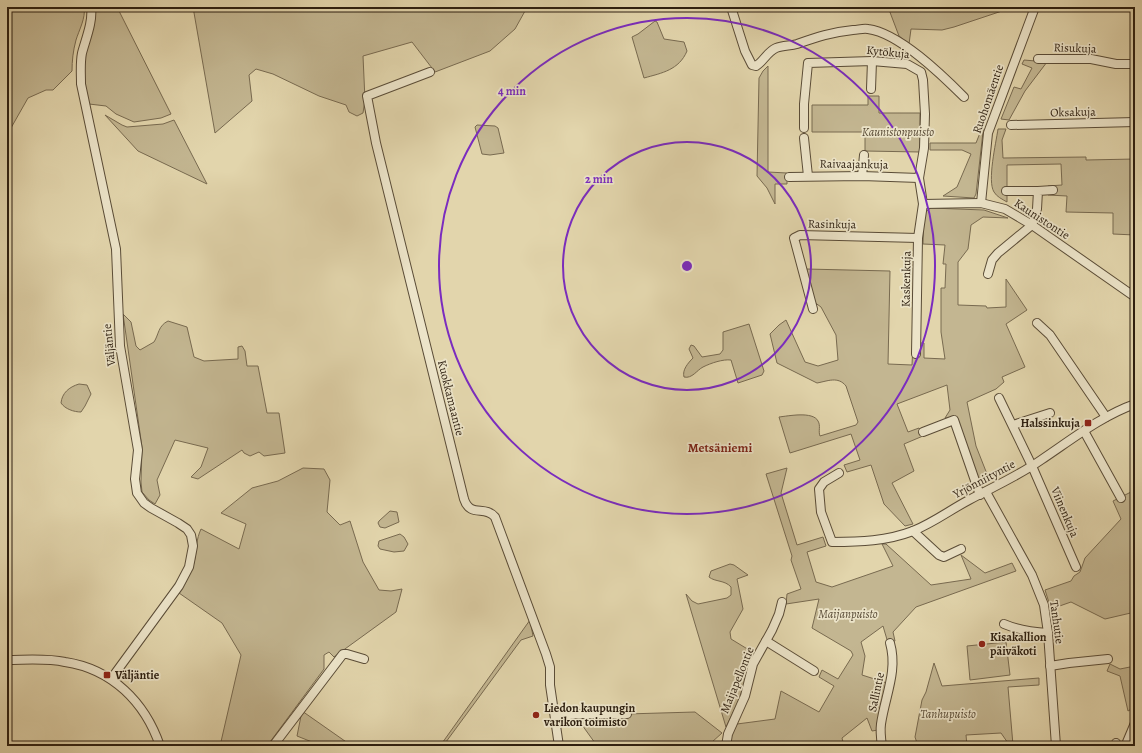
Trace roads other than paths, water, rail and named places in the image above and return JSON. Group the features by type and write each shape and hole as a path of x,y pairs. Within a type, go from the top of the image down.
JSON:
{"street":[{"name":"Väljäntie","path":"91,7 91,18 82,55 80,71 81,84 116,249 120,346 138,450 136,479 137,494 144,503 151,508 187,529 191,535 193,546 189,567 179,586 110,679"},
{"path":"731,7 749,61 752,65 756,66 760,64 768,52 777,47 797,44 807,39 840,31 867,29 880,32 899,42 930,66 964,97"},
{"name":"Ruohomäentie","path":"981,203 988,133 1035,7"},
{"name":"Risukuja","path":"1038,59 1091,59 1116,64 1135,64"},
{"path":"872,61 872,89"},
{"name":"Kytökuja","path":"804,128 804,104 808,63 872,61 907,64 921,72 922,77"},
{"path":"923,204 918,178 924,148 925,114 922,77 930,66"},
{"name":"Kuokkamaantie","path":"430,72 367,96 376,143 464,499 470,509 489,512 495,518 550,667 550,685 559,746"},
{"name":"Oksakuja","path":"1011,125 1135,122"},
{"path":"804,138 808,176"},
{"path":"862,176 864,155"},
{"name":"Raivaajankuja","path":"788,176 918,178"},
{"path":"1006,191 1053,190"},
{"path":"988,274 992,260 998,253 1032,225 1037,209 1038,191"},
{"name":"Kaunistontie","path":"923,204 981,203 1005,209 1032,225 1135,297"},
{"name":"Kaskenkuja","path":"916,354 918,238 923,204"},
{"name":"Rasinkuja","path":"813,309 794,238 800,235 918,238"},
{"path":"1038,323 1050,335 1106,417"},
{"name":"Viinenkuja","path":"999,398 1032,466 1076,567"},
{"name":"Yrjönniityntie","path":"839,473 824,482 819,489 821,512 832,542 874,541 895,537 913,531 1032,466 1106,417 1135,404"},
{"path":"1012,425 1050,413"},
{"name":"Tanhutie","path":"923,432 954,420 983,493 1038,588 1044,605 1048,633 1056,746"},
{"path":"1084,431 1120,498"},
{"path":"913,531 939,555 944,557 961,549"},
{"name":"Maijapellontie","path":"726,746 728,734 745,696 753,664 766,642 779,614 782,602"},
{"path":"1004,624 1016,629 1048,633"},
{"path":"766,642 814,671"},
{"name":"Sallintie","path":"882,746 881,726 893,670 890,643"},
{"path":"273,746 343,654 364,659"},
{"path":"1050,666 1108,659"},
{"path":"7,660 63,661 101,673 127,692 146,715 156,733 160,746"},
{"path":"555,717 576,714 627,714"},
{"path":"1128,746 1127,742 1135,723"}],"place":[{"name":"Halssinkuja","path":"1088,423"},
{"name":"Kisakallion päiväkoti","path":"982,644"},
{"name":"Väljäntie","path":"107,675"},
{"name":"Liedon kaupungin varikon toimisto","path":"536,715"}],"district":[{"name":"Metsäniemi","path":"720,447"}],"park label":[{"name":"Kaunistonpuisto","path":"898,132"},
{"name":"Maijanpuisto","path":"848,614"},
{"name":"Tanhupuisto","path":"948,714"}]}
